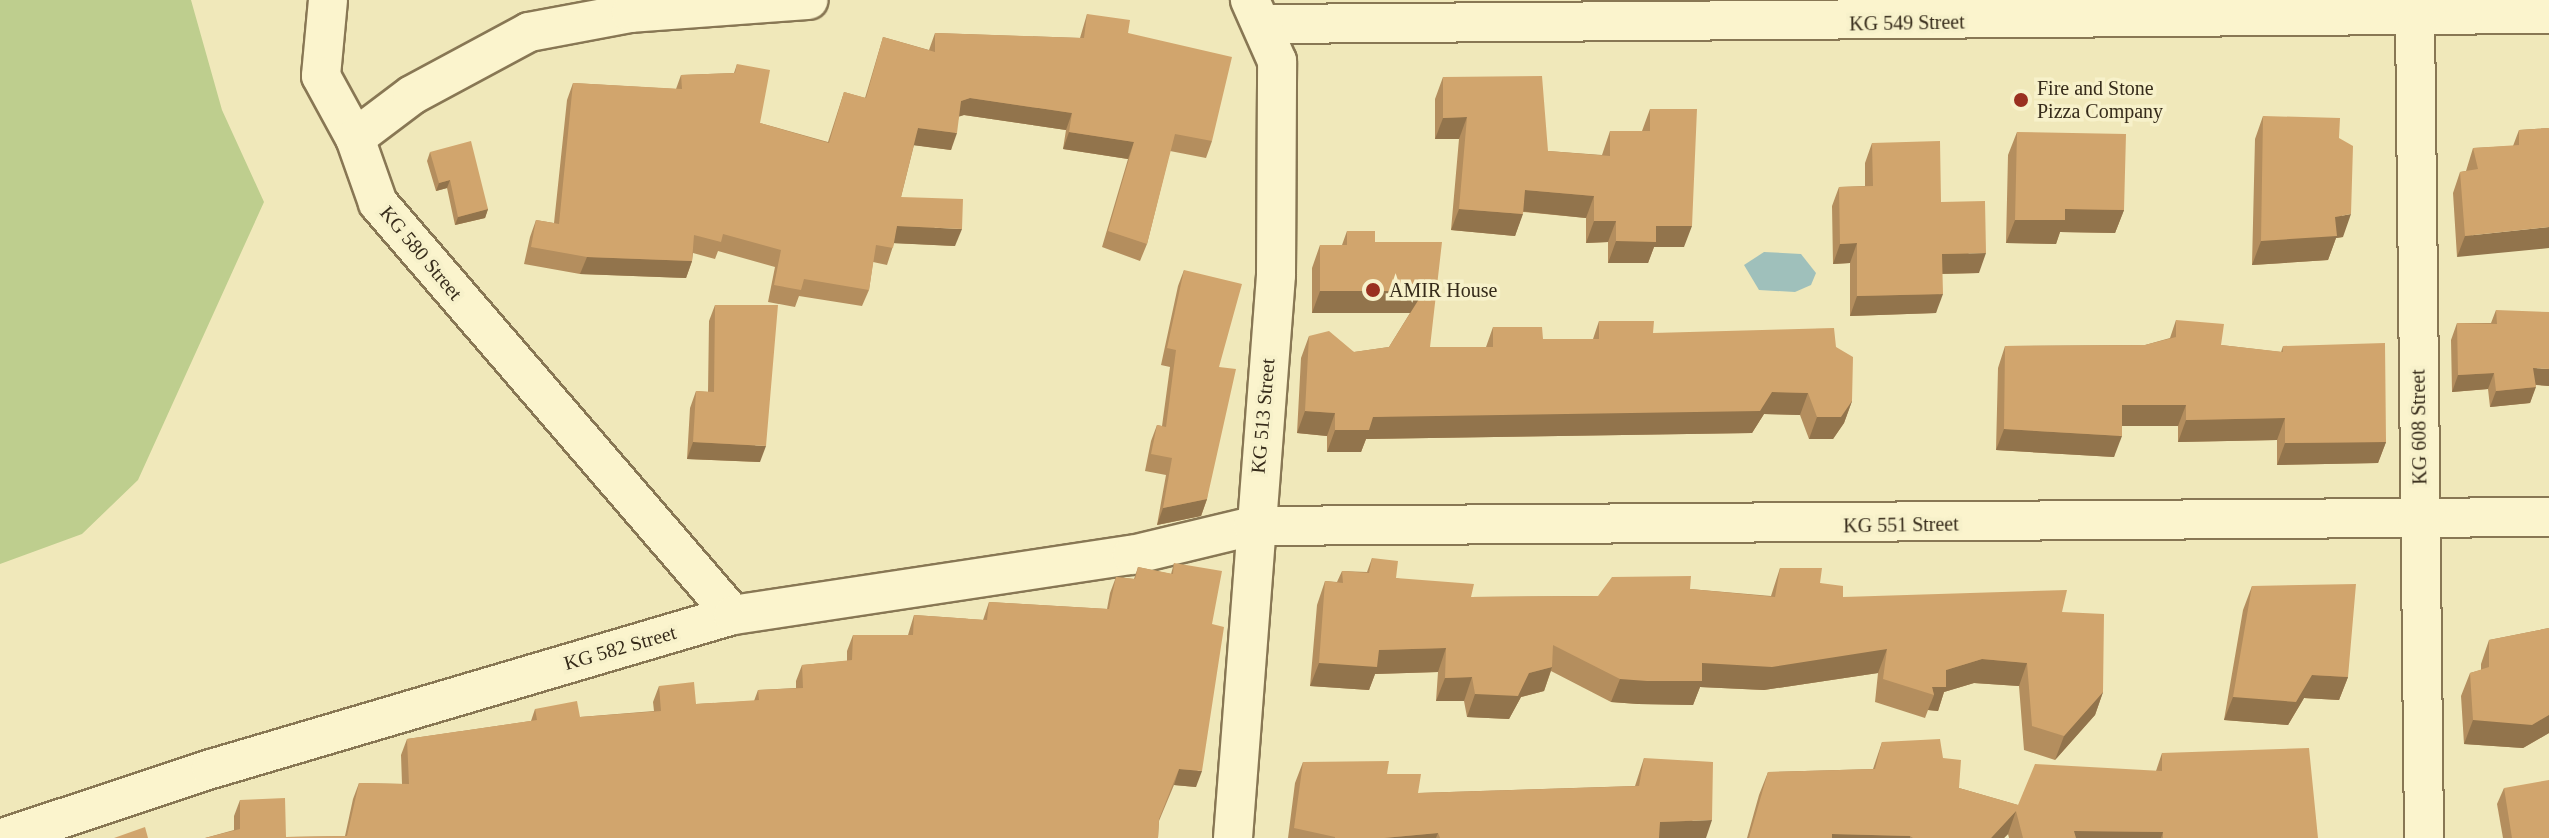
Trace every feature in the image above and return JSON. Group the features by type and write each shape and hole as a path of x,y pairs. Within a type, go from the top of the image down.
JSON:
{"street":[{"name":"KG 580 Street","path":"328,0 321,76 355,138 378,203 733,615"},
{"path":"355,138 412,95 529,32 631,13 809,0"},
{"name":"KG 549 Street","path":"1258,12 2415,17 2549,14"},
{"name":"KG 513 Street","path":"1233,838 1253,526 1276,275 1279,101 1258,12"},
{"name":"KG 608 Street","path":"2415,17 2424,838"},
{"name":"KG 551 Street","path":"1253,526 2549,517"},
{"name":"KG 582 Street","path":"3,838 211,769 733,615 1132,555 1253,526"}],"green space":[{"path":"0,0 191,0 222,110 264,202 138,480 82,534 0,564"}],"water":[{"path":"1764,252 1801,254 1816,273 1811,285 1795,292 1759,290 1744,265"}],"building":[{"path":"1087,14 1130,20 1128,33 1232,57 1212,141 1175,134 1147,244 1108,231 1134,142 1069,132 1072,113 970,98 961,101 957,133 918,128 901,197 963,199 962,229 897,226 893,248 876,245 869,290 804,279 801,290 774,285 781,250 723,234 721,242 694,235 692,261 587,257 531,247 536,220 559,224 573,83 682,89 681,75 735,73 737,64 770,70 760,123 829,143 844,92 866,98 883,37 935,52 935,33 1084,38"},
{"path":"1542,76 1548,151 1610,156 1610,131 1650,131 1650,109 1697,109 1692,226 1656,226 1656,242 1616,241 1616,221 1594,221 1594,196 1525,190 1523,214 1459,209 1467,117 1443,118 1443,77"},
{"path":"2263,116 2340,118 2339,138 2353,146 2351,214 2335,217 2337,236 2261,241"},
{"path":"2549,128 2549,227 2465,236 2460,172 2478,169 2473,148 2519,145 2519,130"},
{"path":"2017,132 2126,134 2124,210 2065,209 2065,220 2015,220"},
{"path":"471,141 488,209 458,217 450,180 439,183 430,152"},
{"path":"1940,141 1941,202 1985,201 1986,253 1942,254 1943,294 1857,296 1857,243 1840,244 1839,187 1873,186 1872,143"},
{"path":"1347,231 1375,231 1375,242 1442,242 1430,347 1493,347 1493,327 1542,327 1543,339 1599,339 1599,321 1654,321 1653,333 1834,328 1836,347 1853,357 1852,401 1841,417 1817,417 1808,393 1772,392 1760,411 1373,417 1369,430 1335,430 1335,413 1305,411 1309,336 1329,331 1354,352 1389,347 1424,291 1320,291 1320,245 1347,245"},
{"path":"1184,270 1242,284 1219,367 1236,369 1207,499 1163,508 1172,458 1151,454 1157,425 1166,427 1176,350 1167,348"},
{"path":"715,305 778,305 766,446 693,442 696,391 714,392"},
{"path":"2496,310 2549,312 2549,369 2533,368 2536,387 2496,391 2494,373 2458,375 2457,323 2497,324"},
{"path":"2176,320 2224,324 2221,345 2283,352 2283,346 2385,343 2386,442 2285,443 2285,418 2186,420 2186,405 2122,405 2122,436 2004,429 2005,346 2145,345 2176,337"},
{"path":"1372,558 1398,561 1396,578 1474,584 1471,597 1598,596 1612,577 1691,576 1690,589 1775,597 1780,568 1822,568 1820,583 1843,586 1843,597 2067,590 2062,612 2104,614 2103,692 2064,736 2032,726 2027,663 1982,659 1946,670 1946,687 1932,687 1934,695 1883,679 1887,649 1772,667 1702,663 1702,681 1647,681 1620,679 1553,645 1552,667 1529,673 1518,696 1475,694 1472,677 1445,678 1446,648 1379,650 1377,667 1319,663 1325,581 1343,583 1342,571 1369,573"},
{"path":"1174,563 1222,571 1212,624 1224,627 1202,771 1179,769 1159,819 1158,838 205,838 240,829 240,800 285,798 286,837 347,836 359,783 409,784 407,739 537,720 535,709 577,701 580,717 661,711 659,686 694,682 696,704 759,700 758,690 803,688 802,665 852,660 853,635 913,635 914,615 987,620 989,602 1109,609 1116,577 1135,579 1138,567 1173,574"},
{"path":"2356,584 2348,677 2312,675 2296,702 2233,697 2252,586"},
{"path":"2549,628 2549,715 2532,725 2473,720 2470,673 2489,667 2489,640"},
{"path":"1940,739 1943,758 1961,760 1959,788 2018,805 2035,764 2162,771 2162,753 2309,748 2318,838 2163,838 2163,832 2074,831 2076,838 2023,838 2016,811 1991,838 1832,834 1832,838 1749,838 1768,772 1875,769 1882,742"},
{"path":"1644,758 1713,762 1712,820 1660,822 1659,838 1440,838 1438,833 1335,838 1294,828 1303,762 1389,761 1387,774 1421,774 1418,793 1639,786"},
{"path":"2549,780 2549,838 2512,838 2504,788"},
{"path":"145,827 148,838 114,838"}],"place":[{"name":"Fire and Stone Pizza Company","path":"2021,100"},
{"name":"AMIR House","path":"1373,290"}]}
